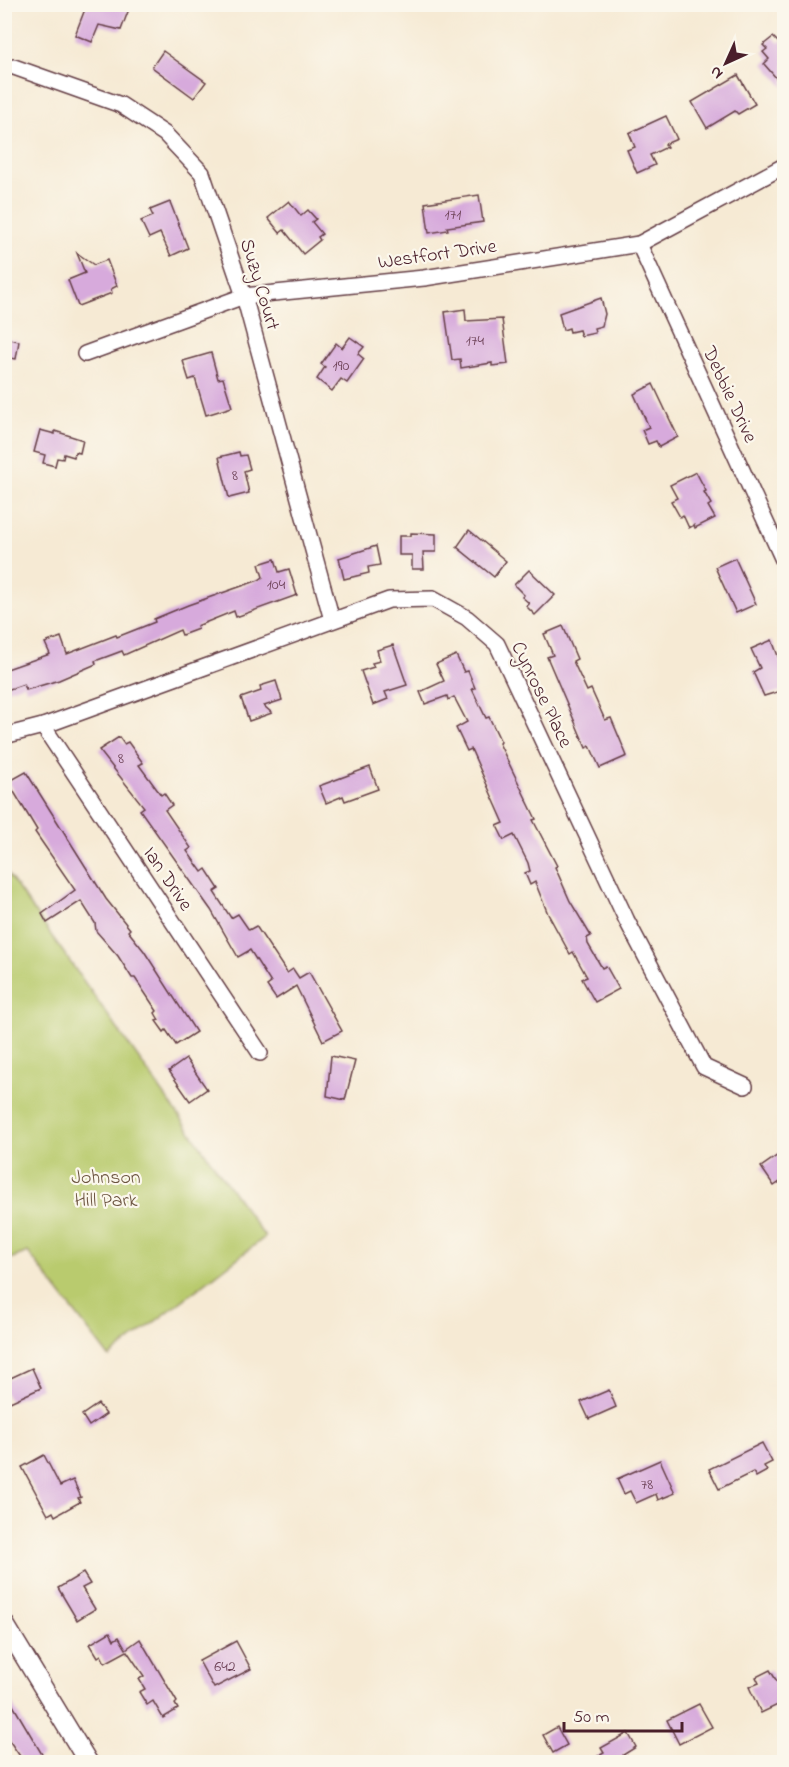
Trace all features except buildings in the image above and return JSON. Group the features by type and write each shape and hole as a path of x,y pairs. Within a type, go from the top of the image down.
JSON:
{"street":[{"name":"Suzy Court","path":"14,68 121,105 165,134 202,173 244,296 332,620"},
{"name":"Westfort Drive","path":"85,354 244,296 424,278 639,244 784,166"},
{"name":"Debbie Drive","path":"639,244 784,562"},
{"name":"Cynrose Place","path":"4,736 43,726 389,600 433,600 467,618 496,644 627,921 704,1067 745,1086"},
{"name":"Ian Drive","path":"43,726 260,1053"},
{"path":"4,1623 88,1762"}],"green space":[{"name":"Johnson Hill Park","path":"5,870 265,1237 109,1357 28,1252 5,1261"}]}
